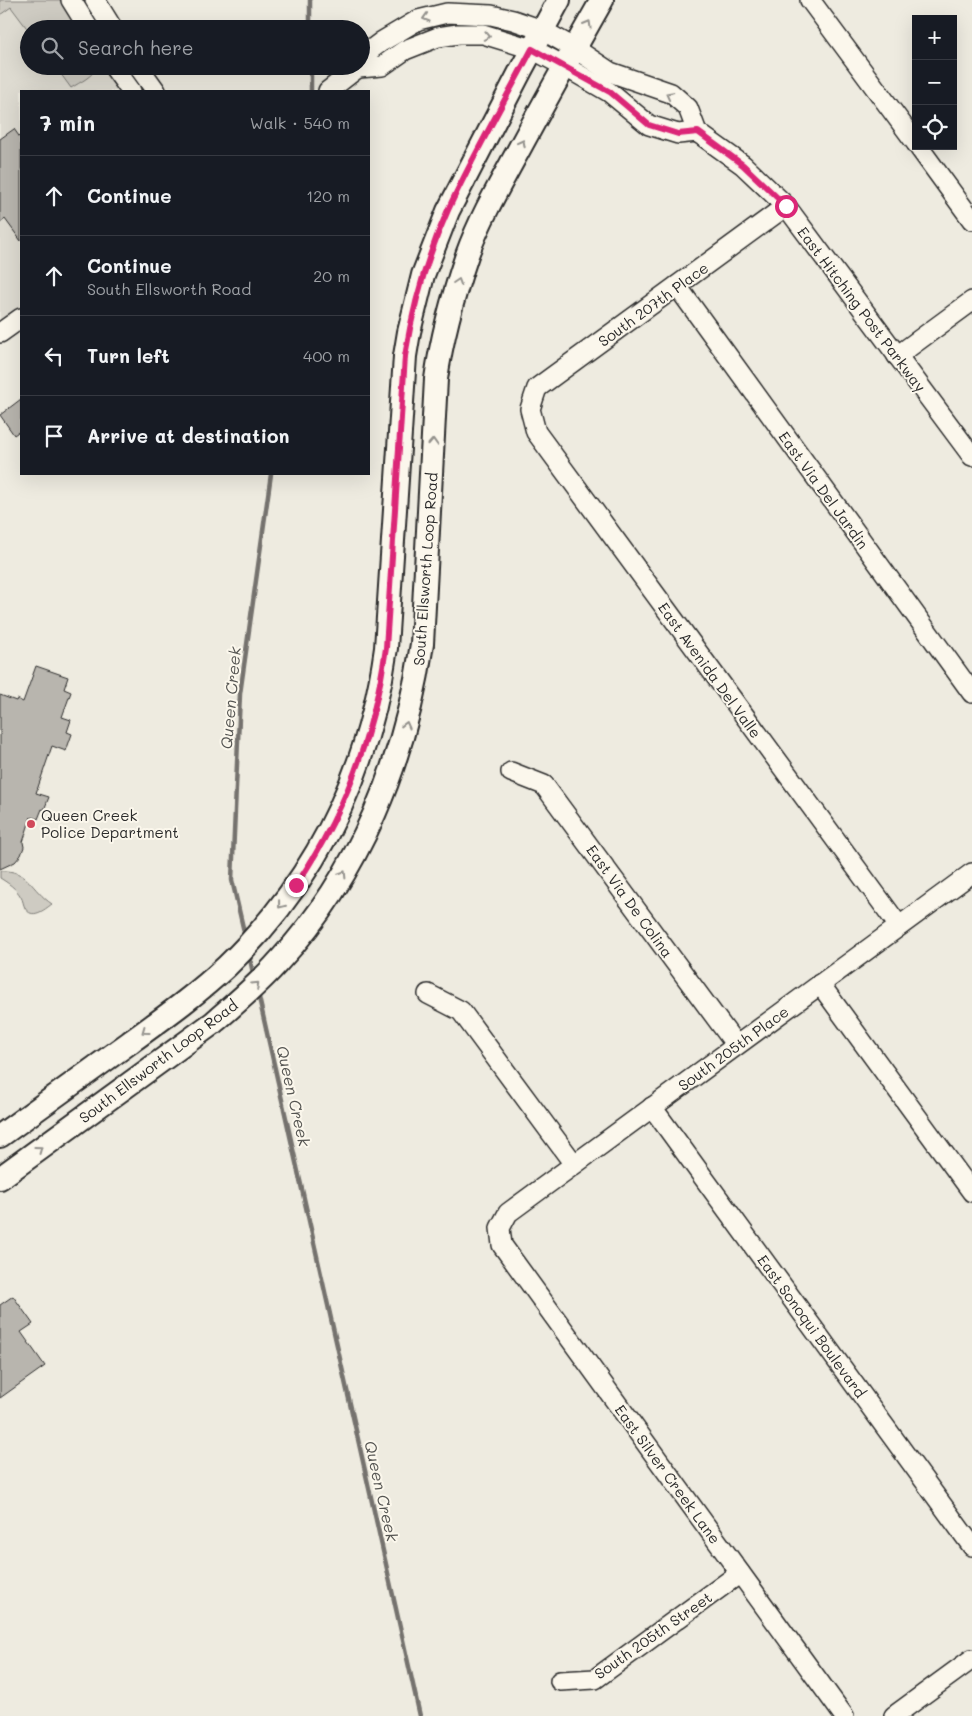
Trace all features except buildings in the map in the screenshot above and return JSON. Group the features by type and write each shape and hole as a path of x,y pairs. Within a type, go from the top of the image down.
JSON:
{"main road":[{"name":"South Ellsworth Loop Road","path":"0,1136 185,1002 225,967 279,908 309,866 333,823 351,786 360,760 382,674 386,648 405,356 423,275 448,211 559,0"},
{"name":"South Ellsworth Loop Road","path":"0,1178 213,1023 259,982 289,951 316,915 357,851 372,821 398,754 411,707 422,644 436,379 441,346 452,301 468,253 491,202 602,0"}],"street":[{"path":"70,0 83,20"},
{"path":"95,0 107,20"},
{"path":"810,0 912,138"},
{"path":"370,66 382,66 418,43 438,37 458,34 483,34 537,39 569,57 671,93 688,108 698,132 678,134 649,125 569,57"},
{"path":"119,75 130,90"},
{"path":"144,75 155,90"},
{"path":"329,90 348,75"},
{"name":"East Hitching Post Parkway","path":"698,132 743,165 786,206 972,456"},
{"path":"921,150 972,220"},
{"name":"South 207th Place","path":"530,409 537,388 786,206"},
{"name":"East Via Del Jardin","path":"677,286 972,693"},
{"path":"897,356 972,301"},
{"path":"0,333 20,319"},
{"name":"East Avenida Del Valle","path":"530,409 536,432 899,926"},
{"name":"East Via De Colina","path":"511,772 544,785 736,1045"},
{"name":"South 205th Place","path":"500,1228 508,1212 972,873"},
{"path":"820,984 972,1192"},
{"path":"428,994 461,1011 574,1164"},
{"name":"East Sonoqui Boulevard","path":"652,1107 972,1546"},
{"name":"East Silver Creek Lane","path":"500,1228 502,1245 844,1716"},
{"name":"South 205th Street","path":"560,1681 595,1679 740,1573"},
{"path":"894,1716 972,1659"}],"shaded area":[{"path":"0,0 71,0 42,20 20,20 20,75 119,75 130,90 20,90 20,319 0,334"},
{"path":"0,0 60,0 72,20 21,20 11,7 0,15"},
{"path":"62,75 90,75 89,76 71,88"},
{"path":"0,871 10,871 24,877 52,904 35,914 28,912 17,891 0,878"}],"waterway":[{"name":"Queen Creek","path":"310,0 310,20"},
{"name":"Queen Creek","path":"311,75 311,90"},
{"name":"Queen Creek","path":"245,936 232,880 240,694 271,475"},
{"name":"Queen Creek","path":"249,954 254,978"},
{"name":"Queen Creek","path":"258,993 420,1716"}],"place":[{"name":"Queen Creek Police Department","path":"31,824"}],"route":[{"path":"296,885 324,841 351,786 376,704 386,648 405,356 423,275 448,211 532,49 610,92 649,125 678,134 698,132 743,165 786,206"}]}
